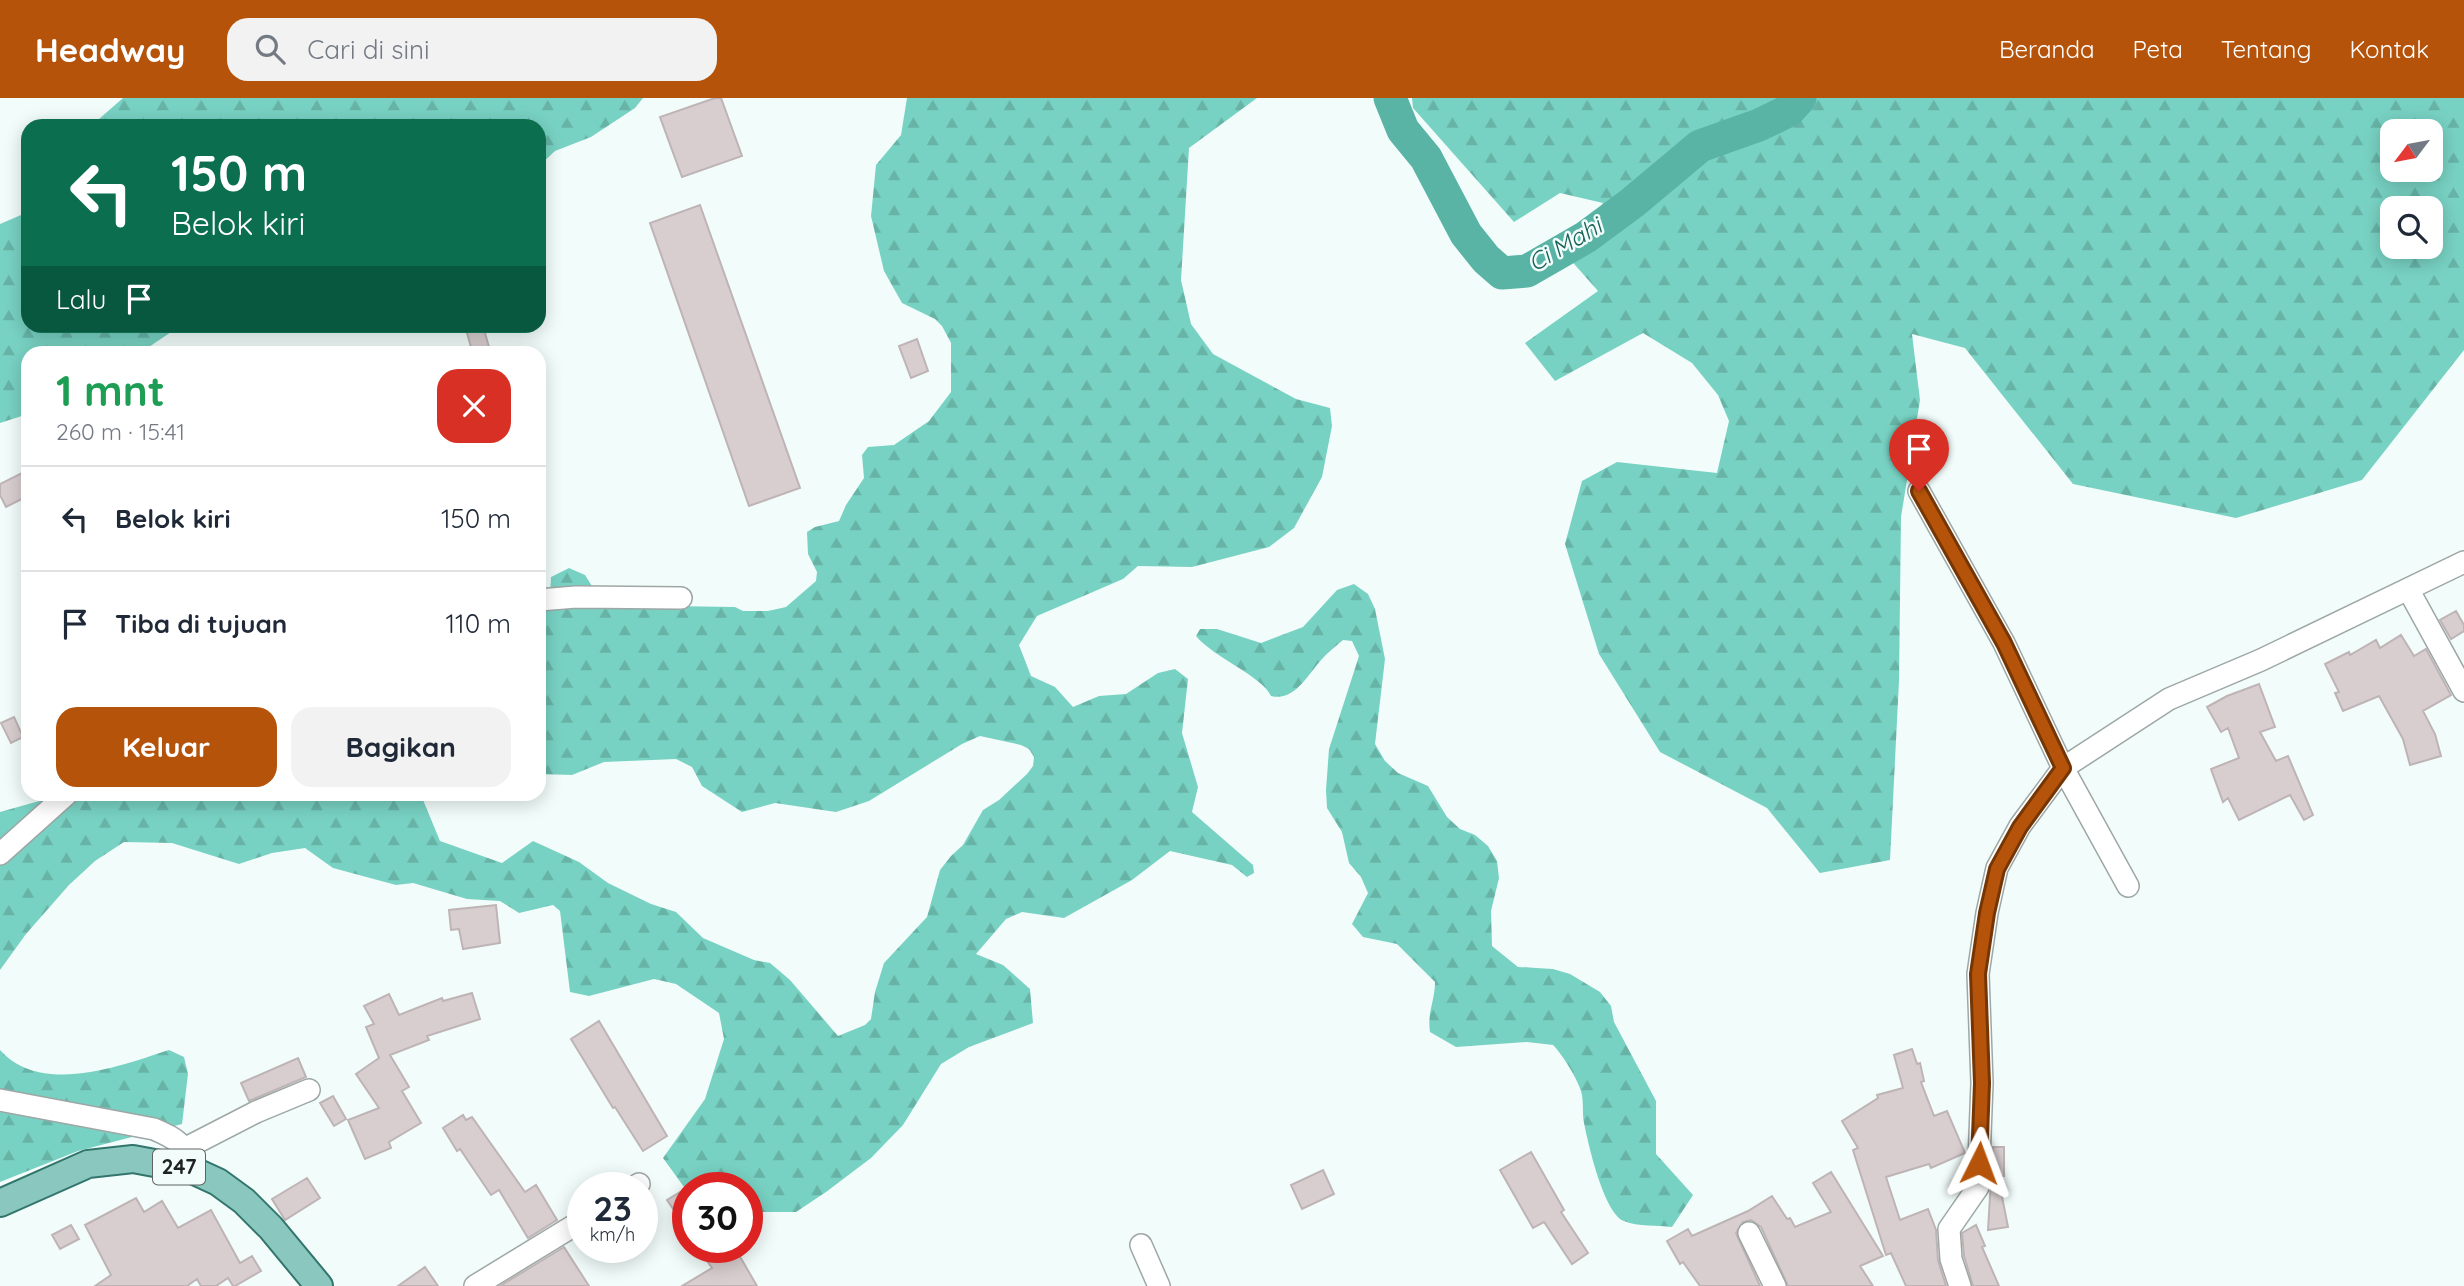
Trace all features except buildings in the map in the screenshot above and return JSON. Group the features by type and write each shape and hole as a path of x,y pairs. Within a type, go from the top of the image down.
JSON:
{"main road":[{"name":"247","path":"0,1203 88,1164 133,1159 189,1159 244,1201 271,1228 319,1286"}],"street":[{"path":"1919,491 2004,643 2063,768 2128,886"},
{"path":"1960,1286 1950,1252 1949,1229 1978,1187 1982,1083 1978,974 1997,869 2020,827 2063,768 2169,699 2261,660 2464,562"},
{"path":"2409,589 2464,691"},
{"path":"546,600 628,596 681,598"},
{"path":"0,854 59,801"},
{"path":"0,1100 154,1129 174,1137 189,1159 256,1112 309,1090"},
{"path":"475,1286 567,1230"},
{"path":"1749,1233 1775,1286"},
{"path":"1141,1245 1159,1286"}],"green space":[{"path":"123,98 643,98 635,108 591,137 555,151 546,159 546,119 99,119"},
{"path":"907,98 1257,98 1189,148 1181,280 1191,324 1213,354 1296,399 1330,408 1332,426 1322,477 1294,528 1269,547 1192,567 1138,566 1123,579 1037,616 1019,645 1031,676 1055,687 1073,707 1099,696 1126,694 1158,673 1175,669 1188,679 1182,733 1198,787 1192,812 1253,865 1254,873 1247,877 1232,865 1170,851 1132,880 1064,918 1022,912 1006,919 976,954 1003,965 1030,989 1033,1023 969,1047 941,1064 903,1125 871,1158 796,1212 763,1212 763,1172 673,1172 663,1158 705,1099 724,1039 719,1013 676,984 654,979 589,996 570,992 560,911 553,905 519,913 500,901 467,899 413,883 396,885 333,868 305,848 272,853 239,864 172,843 124,842 95,861 69,885 26,934 0,970 0,812 39,801 423,801 440,841 502,863 533,841 579,862 608,883 651,904 676,912 703,938 754,960 770,963 790,980 838,1036 865,1025 871,1019 875,992 884,963 927,917 940,870 963,845 983,810 999,800 1033,766 1034,757 1029,749 980,736 962,744 869,801 836,812 775,803 742,812 702,786 692,767 676,759 604,762 572,775 546,774 546,599 550,594 551,577 569,568 585,575 604,605 735,607 743,611 768,611 786,607 816,581 817,572 808,554 807,532 815,527 839,521 864,478 862,455 868,447 894,445 929,421 951,392 951,343 942,326 935,319 902,303 884,271 871,216 876,165 901,135"},
{"path":"1412,98 2464,98 2464,350 2362,480 2236,518 2073,484 1965,348 1912,334 1920,400 1901,517 1899,681 1890,860 1820,873 1767,808 1660,752 1599,654 1565,544 1582,481 1617,462 1717,473 1729,421 1718,395 1692,363 1643,333 1555,381 1525,343 1598,291 1568,257 1603,203 1560,193 1514,222 1413,108"},
{"path":"21,215 21,333 170,333 150,346 21,346 21,416 0,423 0,224"},
{"path":"1354,584 1368,594 1375,609 1385,659 1375,744 1385,761 1398,773 1428,786 1447,817 1460,829 1475,835 1488,846 1497,861 1499,878 1491,911 1492,946 1518,967 1553,969 1570,974 1600,992 1611,1006 1614,1022 1656,1101 1656,1154 1693,1195 1672,1227 1624,1221 1610,1206 1589,1146 1581,1091 1569,1066 1553,1045 1527,1042 1456,1047 1430,1032 1435,982 1397,944 1363,937 1352,924 1368,893 1361,877 1349,863 1342,832 1327,808 1326,790 1329,749 1359,656 1352,641 1343,640 1324,656 1294,691 1280,697 1271,696 1258,681 1196,636 1200,629 1217,629 1261,643 1303,627 1337,590"},
{"path":"0,1050 17,1064 37,1072 59,1074 105,1069 169,1050 184,1057 188,1074 182,1124 78,1151 0,1182"}],"waterway":[{"name":"Ci Mahi","path":"1390,98 1403,130 1426,158 1466,234 1486,259 1502,273 1527,271 1586,237 1632,203 1700,146 1759,125 1788,111 1800,98"}],"route":[{"path":"1919,491 2004,643 2063,768 2020,827 1997,869 1987,913 1978,974 1982,1083 1979,1163"}]}
